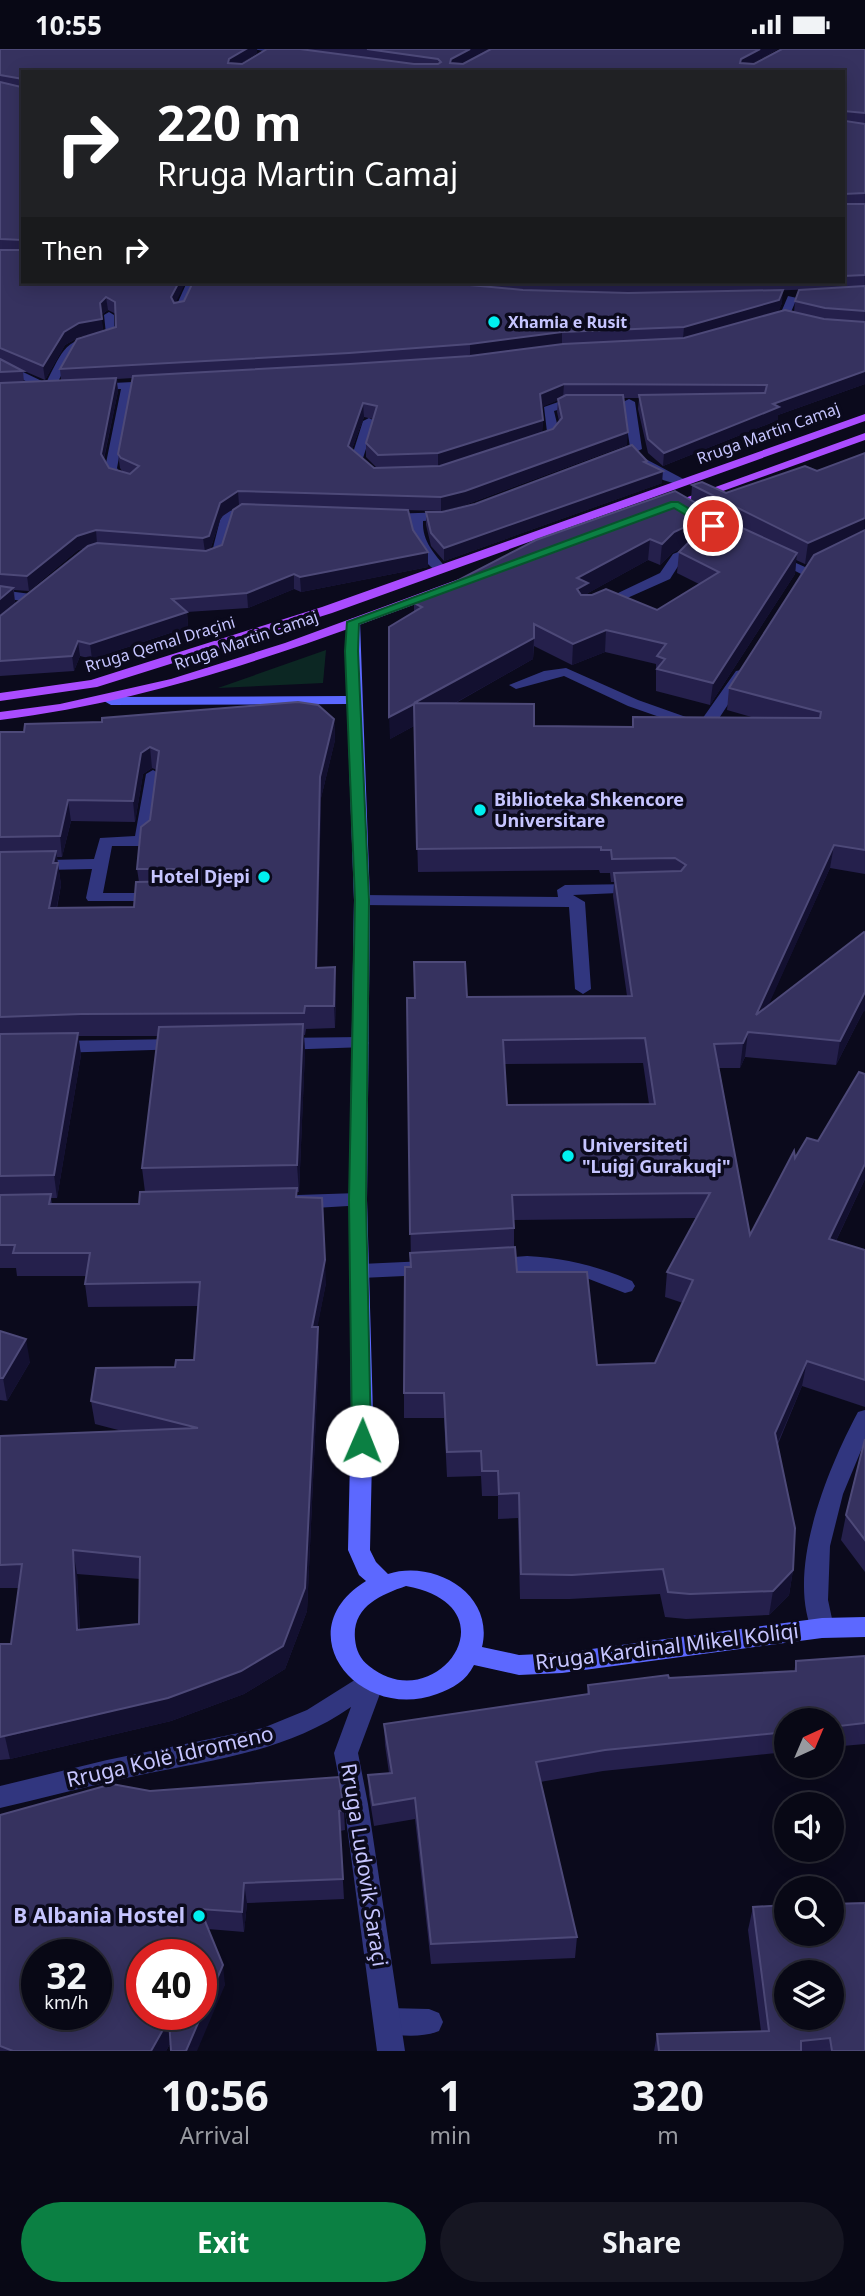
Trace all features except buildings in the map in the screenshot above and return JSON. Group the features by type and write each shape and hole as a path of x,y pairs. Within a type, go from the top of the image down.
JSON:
{"main road":[{"name":"Rruga Martin Camaj","path":"327,610 865,417"},
{"name":"Rruga Martin Camaj","path":"649,513 865,436"},
{"name":"Rruga Martin Camaj","path":"111,701 187,680 469,579"},
{"name":"Rruga Qemal Draçini","path":"0,697 92,684 327,610"},
{"path":"0,716 111,701"}],"street":[{"path":"257,49 299,54"},
{"path":"254,61 272,51"},
{"path":"179,311 191,284"},
{"path":"758,325 789,318 798,298 779,299"},
{"path":"49,389 65,349 73,343 111,336 109,315"},
{"path":"0,364 49,389"},
{"path":"75,388 165,383"},
{"path":"127,385 111,468 115,476 132,481"},
{"path":"24,390 62,389"},
{"path":"526,446 548,438 553,432 548,409 565,403 588,402"},
{"path":"600,463 636,449 630,402"},
{"path":"369,421 358,459 374,475 387,474"},
{"name":"Rruga Martin Camaj","path":"636,449 639,459 649,467 683,482"},
{"path":"674,504 691,515"},
{"path":"190,559 207,559 218,554 226,520 230,514 240,511 267,513"},
{"path":"376,517 441,518 460,513"},
{"path":"417,519 415,530 421,544 441,569"},
{"path":"768,554 802,577 865,542"},
{"path":"585,611 656,582 665,576 677,557 688,552"},
{"path":"0,594 36,594 16,612"},
{"path":"353,622 353,700 362,900 358,1200 361,1271 359,1550 367,1568 381,1582"},
{"path":"516,685 566,671 633,703 699,726 707,726 750,659"},
{"path":"111,701 353,700"},
{"path":"153,774 142,841 105,841 94,898 180,898"},
{"path":"0,866 101,865"},
{"path":"566,902 565,890 646,889"},
{"path":"362,900 577,902 583,989"},
{"path":"259,1044 360,1043"},
{"path":"41,1047 191,1045"},
{"path":"285,1202 358,1200"},
{"path":"470,1265 524,1262 548,1265 597,1272 625,1286"},
{"path":"361,1271 442,1267"},
{"path":"822,1628 814,1600 818,1548 834,1485 865,1417"},
{"path":"406,1577 431,1581 453,1592 467,1610 473,1632 469,1654 457,1672 438,1684 415,1690 391,1689 371,1682 349,1663 340,1639 344,1615 356,1597 381,1582 406,1577"},
{"name":"Rruga Kardinal Mikel Koliqi","path":"469,1654 519,1665 562,1663 822,1628 865,1627"},
{"name":"Rruga Kolë Idromeno","path":"0,1797 107,1771 264,1739 316,1718 371,1682"},
{"name":"Rruga Ludovik Saraçi","path":"371,1682 346,1753 356,1804 391,2051"},
{"path":"388,2021 429,2022"}],"green space":[{"path":"326,650 323,683 218,688"}],"place":[{"name":"Xhamia e Rusit","path":"494,322"},
{"name":"Biblioteka Shkencore Universitare","path":"480,810"},
{"name":"Hotel Djepi","path":"264,877"},
{"name":"Universiteti \"Luigj Gurakuqi\"","path":"568,1156"},
{"name":"B Albania Hostel","path":"199,1916"}],"route":[{"path":"362,1441 358,1200 362,900 353,622 674,504 713,526"}]}
